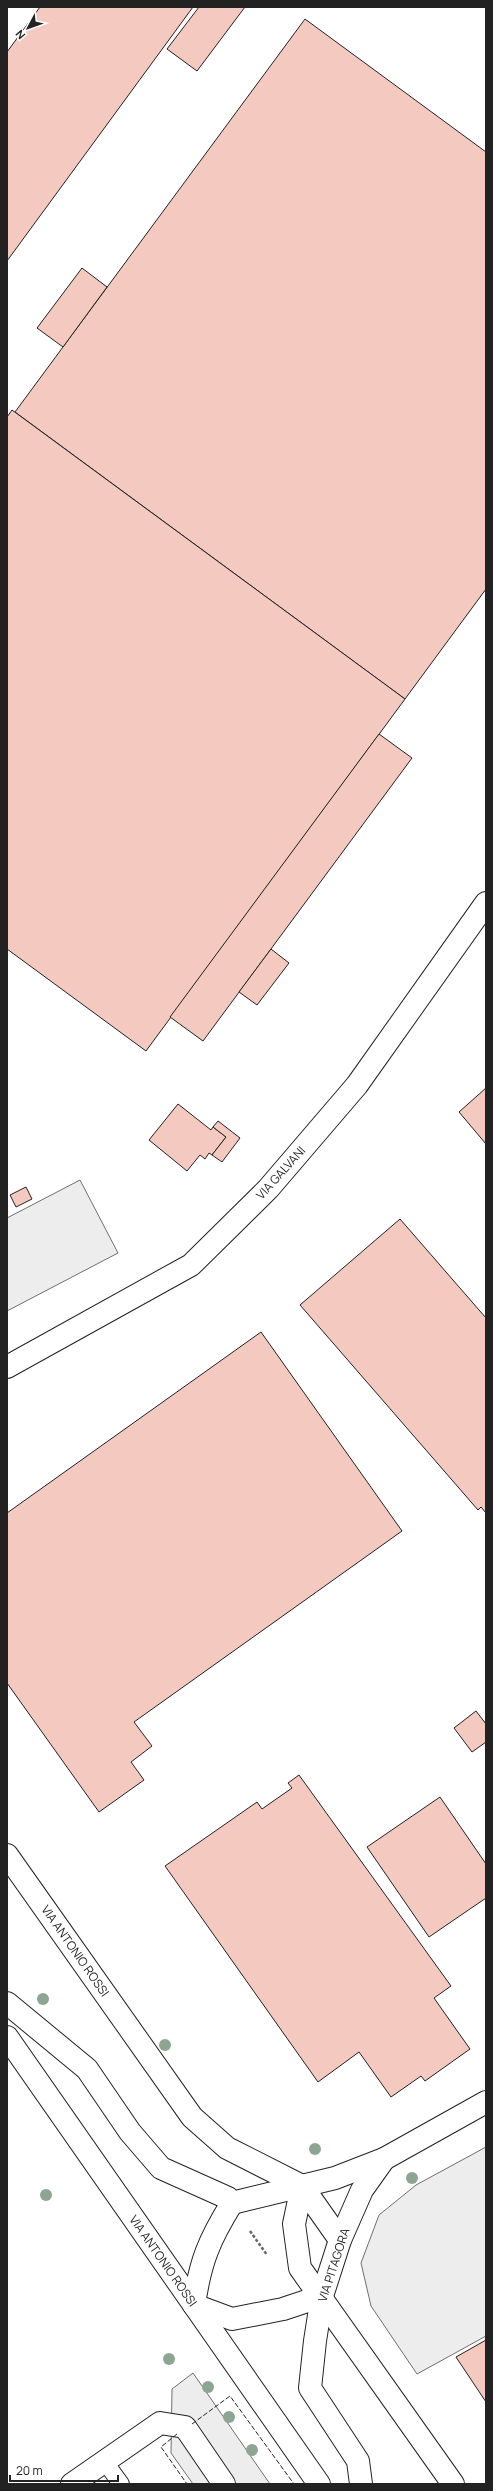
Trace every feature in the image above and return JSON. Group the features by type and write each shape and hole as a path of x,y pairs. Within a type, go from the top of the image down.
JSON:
{"street":[{"name":"VIA GALVANI","path":"7,1367 191,1265 268,1189 356,1085 486,903"},
{"name":"VIA ANTONIO ROSSI","path":"7,1855 192,2117 226,2148 302,2186"},
{"path":"7,2003 87,2070 130,2132 161,2168 228,2198 232,2203"},
{"name":"VIA ANTONIO ROSSI","path":"7,2037 319,2484"},
{"name":"VIA PITAGORA","path":"360,2484 358,2461 310,2388 314,2340 322,2296 340,2240 362,2190 384,2159 486,2102"},
{"path":"322,2296 283,2309 232,2319 194,2305 198,2274 206,2249 232,2203 335,2178 384,2159"},
{"path":"302,2186 340,2240"},
{"path":"302,2186 294,2224 300,2268 322,2296 453,2484"},
{"path":"72,2484 160,2423 185,2427 224,2484"}],"lane":[{"path":"105,2462 121,2484"}],"path":[{"path":"232,2203 268,2256 300,2268"}],"shaded area":[{"path":"80,1180 118,1253 7,1311 7,1218"},
{"path":"486,2147 486,2336 417,2374 371,2306 361,2263 379,2215 416,2185"},
{"path":"193,2373 270,2484 193,2484 171,2453 172,2389"}],"building":[{"path":"40,7 193,7 7,261 7,52"},
{"path":"199,7 245,7 197,71 167,49"},
{"path":"305,19 486,152 486,589 405,699 15,412"},
{"path":"82,268 107,287 63,347 37,328"},
{"path":"12,410 405,699 146,1051 7,949 7,417"},
{"path":"379,734 412,758 203,1041 170,1017"},
{"path":"271,949 289,963 257,1005 239,992"},
{"path":"486,1088 486,1144 459,1112"},
{"path":"178,1104 211,1130 213,1127 226,1137 212,1155 209,1153 205,1159 200,1155 187,1171 149,1140"},
{"path":"218,1121 240,1138 222,1162 212,1155 226,1137 213,1127"},
{"path":"26,1187 32,1199 16,1207 10,1195"},
{"path":"400,1219 486,1318 486,1513 481,1507 478,1510 300,1305"},
{"path":"261,1332 402,1531 134,1722 152,1746 131,1762 144,1780 99,1812 7,1683 7,1513"},
{"path":"476,1711 486,1724 486,1742 472,1752 454,1728"},
{"path":"299,1775 451,1986 434,1998 470,2049 425,2081 421,2076 391,2097 359,2052 318,2082 165,1866 257,1802 262,1809 292,1788 288,1783"},
{"path":"440,1797 486,1864 486,1898 429,1937 367,1847"},
{"path":"486,2340 486,2402 456,2357"}],"fence":[{"path":"192,2424 230,2396 294,2484"},
{"path":"177,2434 161,2447 187,2484"}]}
